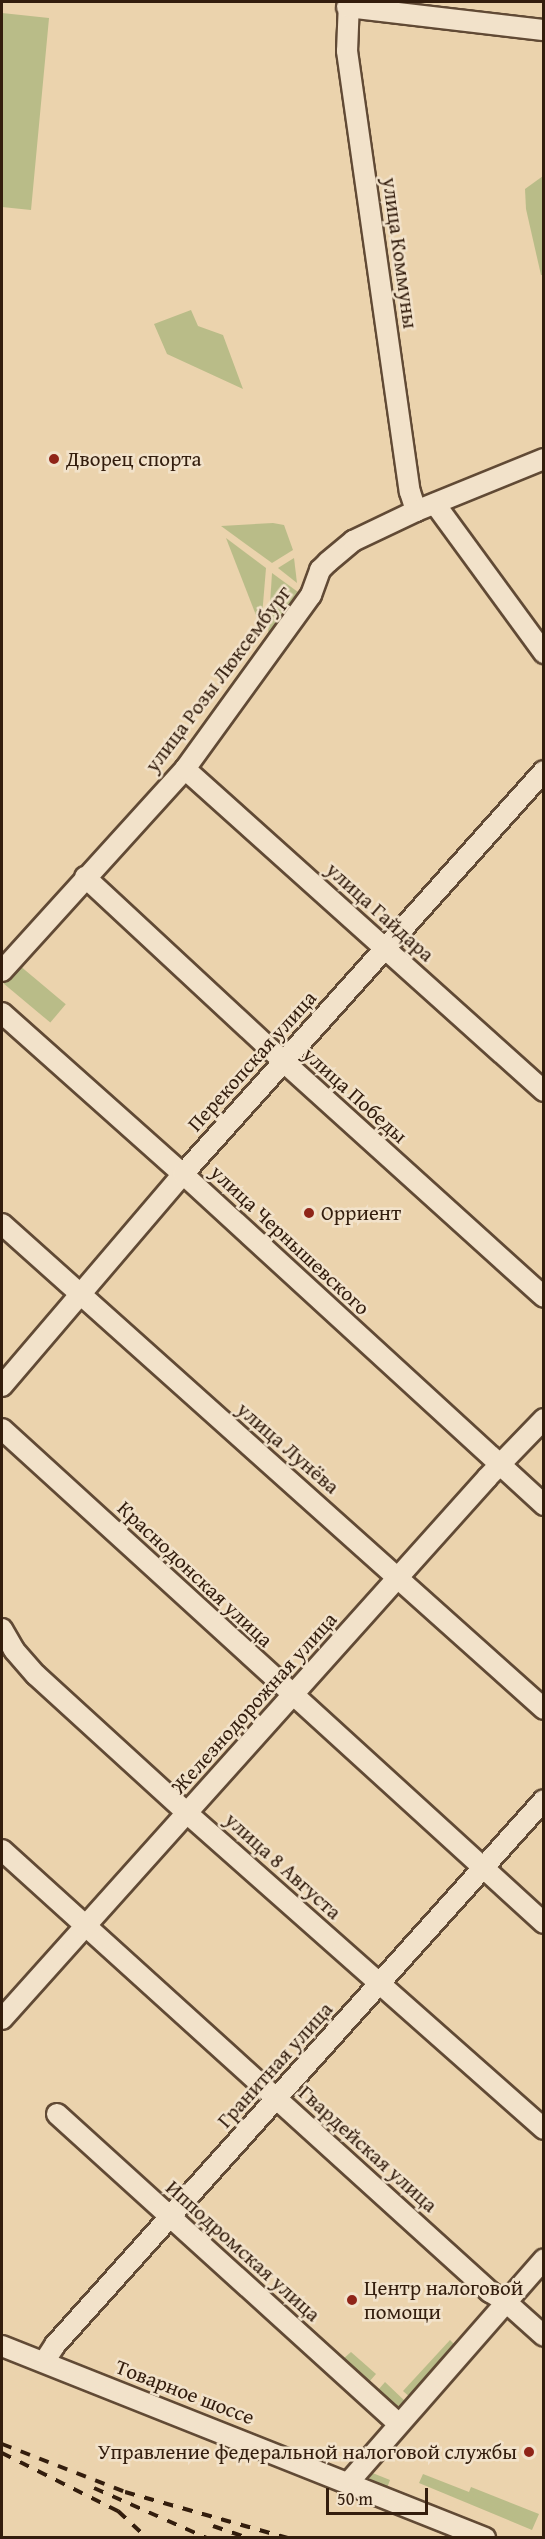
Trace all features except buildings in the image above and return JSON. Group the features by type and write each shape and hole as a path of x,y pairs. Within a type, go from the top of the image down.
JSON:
{"street":[{"path":"348,4 543,30"},
{"name":"улица Коммуны","path":"348,4 347,51 410,492 416,511"},
{"name":"улица Розы Люксембург","path":"2,971 84,877 185,769 311,595 320,570 353,542 416,511 543,459"},
{"path":"435,504 543,653"},
{"name":"улица Гайдара","path":"185,769 543,1091"},
{"name":"Перекопская улица","path":"2,1386 183,1174 543,771"},
{"name":"улица Победы","path":"84,877 543,1297"},
{"name":"улица Чернышевского","path":"2,1013 183,1174 543,1505"},
{"name":"улица Лунёва","path":"2,1224 79,1296 398,1577 543,1709"},
{"name":"Железнодорожная улица","path":"2,2019 293,1697 398,1577 543,1419"},
{"name":"Краснодонская улица","path":"2,1429 543,1923"},
{"name":"улица 8 Августа","path":"2,1629 14,1650 36,1675 188,1814 543,2129"},
{"name":"Гранитная улица","path":"44,2362 56,2345 543,1800"},
{"name":"Гвардейская улица","path":"2,1850 490,2292 505,2301 543,2336"},
{"name":"Ипподромская улица","path":"57,2114 169,2218 398,2423"},
{"path":"349,2482 543,2259"},
{"name":"Товарное шоссе","path":"2,2346 349,2482 485,2538"}],"green space":[{"path":"2,13 49,18 31,210 2,207"},
{"path":"543,176 544,275 541,275 526,209 525,189"},
{"path":"191,310 198,326 223,335 243,389 167,354 154,324"},
{"path":"273,523 284,525 293,550 272,563 221,526"},
{"path":"226,538 266,568 261,628"},
{"path":"294,558 297,583 278,568"},
{"path":"272,573 298,592 268,635"},
{"path":"19,965 66,1004 50,1023 4,983"},
{"path":"450,2340 456,2346 412,2399 403,2391"},
{"path":"351,2352 376,2374 369,2382 364,2382 344,2364 343,2359"},
{"path":"385,2382 407,2403 398,2412 379,2396 379,2389"},
{"path":"370,2472 390,2480 387,2488 370,2481"},
{"path":"423,2474 469,2492 471,2487 539,2514 532,2530 419,2483"}],"railway":[{"path":"2,2444 125,2492 288,2538"},
{"path":"2,2453 118,2511 147,2538"},
{"path":"94,2488 207,2538"},
{"path":"213,2526 247,2538"}],"place":[{"name":"Дворец спорта","path":"54,459"},
{"name":"Орриент","path":"309,1213"},
{"name":"Центр налоговой помощи","path":"352,2300"},
{"name":"Управление федеральной налоговой службы","path":"529,2452"}]}
